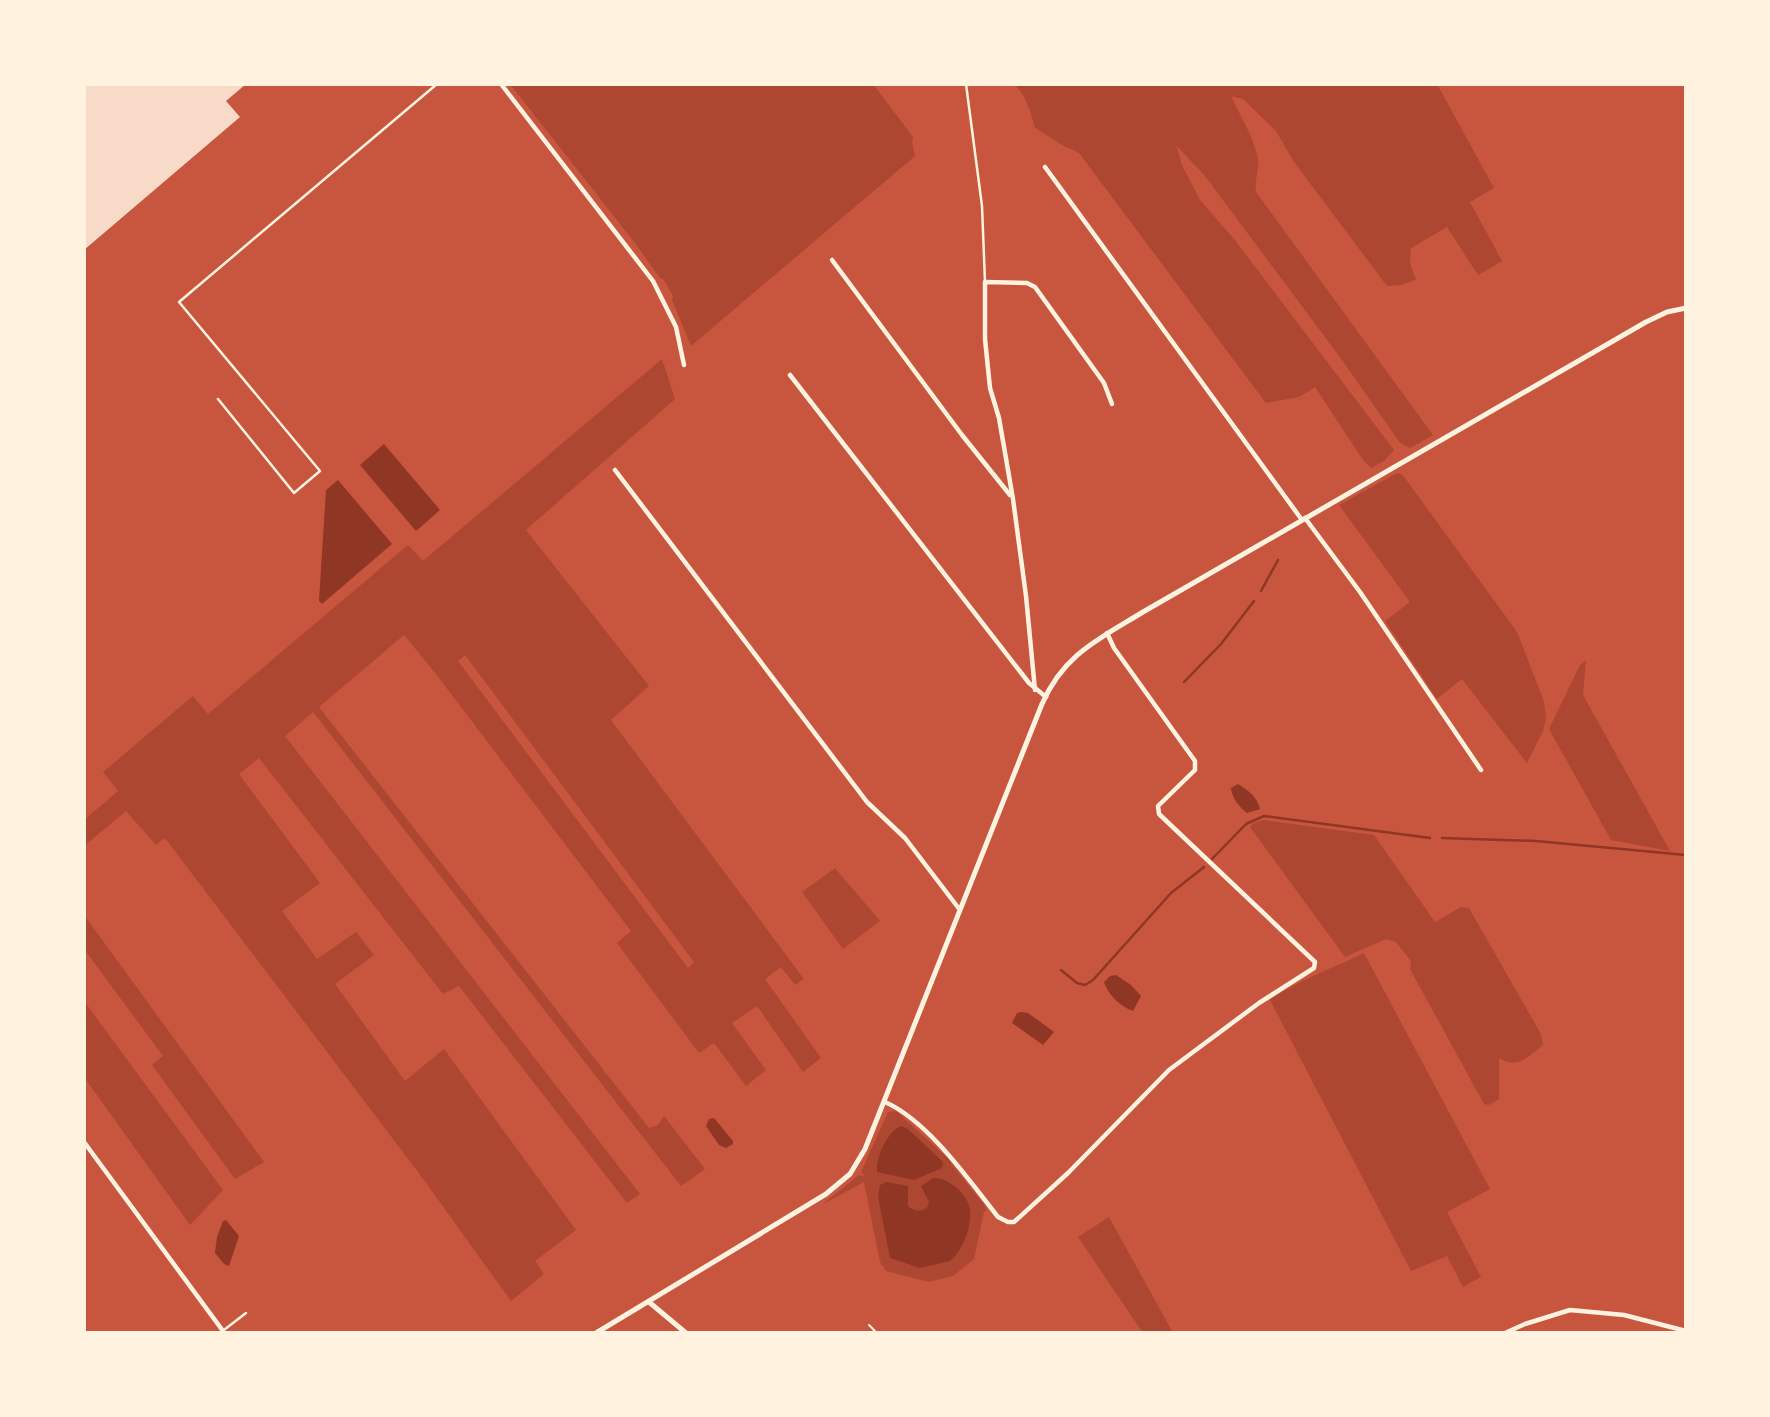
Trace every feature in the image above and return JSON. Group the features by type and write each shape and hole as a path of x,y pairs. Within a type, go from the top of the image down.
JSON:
{"street":[{"path":"501,84 653,281 676,327 684,365"},
{"path":"1045,167 1360,592 1482,770"},
{"path":"832,260 1013,499"},
{"path":"1035,690 1013,499 999,418 990,388 985,339 985,282 1027,283 1035,287 1104,383 1112,404"},
{"path":"596,1333 841,1183 857,1166 885,1102 1045,697 1057,676 1074,656 1107,634 1651,319 1686,308"},
{"path":"790,376 1035,690 1045,697"},
{"path":"615,470 867,802 905,838 960,910"},
{"path":"885,1102 912,1121 948,1155 998,1217 1014,1222 1068,1173 1169,1070 1259,1003 1314,968 1313,959 1157,811 1164,798 1195,770 1195,761 1114,648 1107,634"},
{"path":"84,1142 222,1332"},
{"path":"649,1302 686,1333"},
{"path":"1505,1333 1570,1310 1624,1315 1686,1331"}],"lane":[{"path":"218,399 294,493 320,471 179,303 437,84"},
{"path":"965,84 982,206 985,282"},
{"path":"222,1332 246,1313"}],"path":[{"path":"869,1325 875,1331"}],"shaded area":[{"path":"510,84 873,84 913,137 915,156 691,346 672,300 673,296 664,280"},
{"path":"1014,84 1437,84 1494,188 1470,202 1502,261 1478,275 1447,227 1411,248 1410,263 1416,280 1387,286 1294,162 1276,131 1243,99 1231,96 1256,151 1256,192 1433,435 1410,448 1400,443 1342,360 1205,176 1176,145 1182,165 1200,200 1234,239 1394,450 1384,461 1371,468 1315,387 1299,397 1266,403 1079,153 1035,128 1028,104"},
{"path":"662,359 675,399 526,530 649,686 611,720 804,979 795,985 781,967 765,979 821,1058 803,1072 757,1006 732,1023 766,1070 746,1086 714,1043 699,1053 617,943 631,931 404,635 319,707 649,1128 658,1125 664,1116 705,1169 681,1186 313,712 285,736 640,1194 627,1203 459,986 443,994 259,758 239,774 320,883 282,911 317,959 356,932 374,955 335,984 405,1081 444,1049 576,1230 535,1261 544,1274 511,1301 421,1176 165,838 156,845 126,811 84,846 84,820 118,791 103,772 193,696 208,714 408,545 423,561","holes":["465,655 694,962 688,968 458,661"]},
{"path":"384,444 440,510 416,531 360,465"},
{"path":"1397,473 1402,474 1517,632 1544,701 1546,719 1527,763 1462,679 1437,699 1385,621 1410,602 1339,505"},
{"path":"338,480 392,544 322,604 319,601 326,490"},
{"path":"1586,660 1583,695 1670,851 1611,840 1549,729 1580,665"},
{"path":"1238,784 1252,794 1260,809 1247,813 1239,805 1231,788"},
{"path":"1263,820 1374,835 1435,922 1461,907 1469,908 1541,1034 1543,1045 1527,1058 1517,1062 1511,1063 1499,1058 1499,1099 1489,1105 1484,1104 1410,969 1411,961 1396,942 1386,939 1345,957 1250,827"},
{"path":"835,868 880,921 843,949 802,892"},
{"path":"84,915 264,1162 235,1179 152,1065 163,1056 84,949"},
{"path":"1364,953 1490,1189 1447,1212 1481,1277 1463,1287 1447,1256 1411,1271 1270,1000 1304,980"},
{"path":"1116,975 1141,996 1133,1011 1116,1000 1106,987 1104,982 1110,976"},
{"path":"84,1001 223,1190 190,1225 84,1077"},
{"path":"1017,1013 1028,1013 1054,1032 1043,1045 1012,1023"},
{"path":"896,1111 951,1161 987,1210 984,1212 974,1259 953,1276 929,1282 886,1271 880,1262 864,1182 823,1204 859,1175 865,1176 861,1172 888,1112"},
{"path":"714,1118 733,1141 733,1144 726,1148 719,1145 706,1126 709,1119"},
{"path":"902,1126 940,1159 942,1168 914,1180 877,1172 884,1145 892,1133"},
{"path":"933,1178 951,1183 961,1192 970,1209 970,1223 963,1245 955,1257 950,1261 920,1268 890,1258 878,1197 880,1185 886,1182 908,1186 908,1206 917,1210 925,1209 929,1202 921,1186"},
{"path":"1109,1217 1173,1333 1143,1333 1078,1237"},
{"path":"226,1220 239,1236 229,1266 215,1253 217,1237 223,1221"}],"building":[{"path":"84,84 246,84 226,101 240,117 84,250"}],"waterway":[{"path":"1261,591 1278,560"},
{"path":"1184,682 1221,644 1254,601"},
{"path":"1212,859 1246,824 1264,816 1430,838"},
{"path":"1442,838 1536,841 1686,855"},
{"path":"1061,970 1077,983 1085,985 1093,980 1171,893 1204,867"}]}
